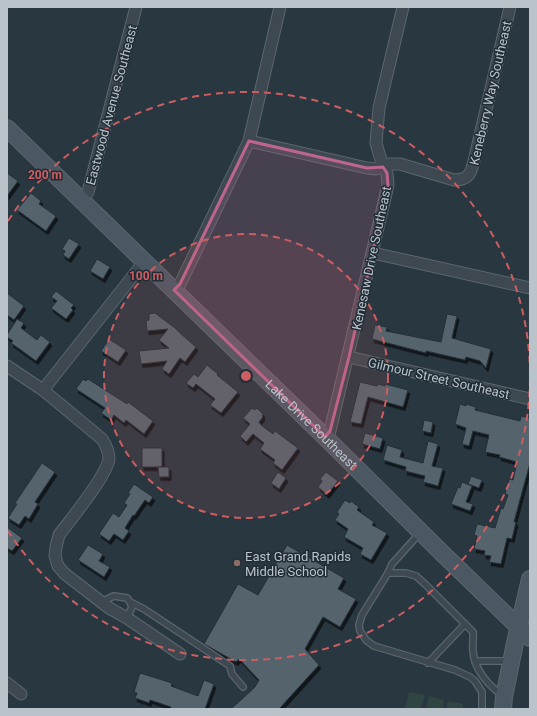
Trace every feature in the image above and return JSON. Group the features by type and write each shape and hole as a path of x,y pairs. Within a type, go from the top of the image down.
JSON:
{"main road":[{"name":"Lake Drive Southeast","path":"7,128 530,638"},
{"path":"504,703 518,627 530,579"}],"street":[{"name":"Eastwood Avenue Southeast","path":"81,200 88,192 136,7"},
{"path":"174,290 180,284 249,141 280,7"},
{"name":"Kenesaw Drive Southeast","path":"325,437 330,431 349,357 388,185 387,174 383,167 376,143 379,108 403,7"},
{"name":"Keneberry Way Southeast","path":"383,167 394,163 400,164 454,180 461,180 467,177 471,172 510,7"},
{"path":"249,141 367,168 376,169 383,167"},
{"path":"373,253 530,288"},
{"path":"43,390 144,262"},
{"name":"Gilmour Street Southeast","path":"349,357 530,399"},
{"path":"7,366 43,390 102,439 107,446 109,458 105,472 60,535 56,547 58,566 65,574 109,608 128,618 180,654"},
{"path":"7,683 21,694"}],"lane":[{"path":"421,532 392,564 362,615 359,626 362,636 374,646 464,674 476,681 482,692 482,709"},
{"path":"388,573 406,573 416,576 473,632 473,652 478,669 504,703"},
{"path":"101,602 114,596 126,598 230,666 232,674 243,687"},
{"path":"128,618 132,607 130,602"},
{"path":"428,663 465,624"},
{"path":"475,661 511,661"}],"highlighted area":[{"path":"249,141 367,168 383,167 387,173 388,185 349,357 330,431 325,437 174,290 180,284"}],"green space":[{"path":"409,692 425,695 421,709 405,709"},
{"path":"429,696 444,700 442,709 426,709"},
{"path":"448,701 463,704 462,709 446,709"}],"building":[{"path":"7,173 18,181 7,196"},
{"path":"31,193 41,201 39,204 56,216 46,231 17,210"},
{"path":"69,238 79,244 69,259 63,255 65,251 62,249"},
{"path":"97,259 110,267 103,279 90,271"},
{"path":"56,291 74,305 71,308 73,310 66,319 51,308 57,301 51,297"},
{"path":"7,293 24,306 14,320 7,315"},
{"path":"155,313 175,328 196,347 185,362 180,358 169,374 162,369 167,361 141,364 139,351 169,348 159,340 168,329 147,331 146,321 149,320 149,314"},
{"path":"447,314 457,316 452,338 491,349 486,368 480,361 466,357 465,360 426,351 426,353 372,339 375,325 387,327 386,331 441,342"},
{"path":"17,319 24,323 21,328 37,340 41,335 50,342 36,361 11,343 13,341 7,337"},
{"path":"109,339 126,350 118,362 101,351"},
{"path":"207,365 238,392 221,413 210,405 215,399 196,384 193,388 186,383 194,374 198,377"},
{"path":"83,379 86,381 88,379 127,404 128,402 153,421 144,434 126,420 124,423 114,415 111,420 101,413 105,408 76,389"},
{"path":"360,382 377,386 378,384 385,386 385,384 408,390 403,407 368,397 361,424 350,422"},
{"path":"460,404 476,407 475,410 520,421 521,416 530,418 530,463 514,522 516,522 512,539 507,538 501,564 489,562 491,556 484,555 485,551 474,549 477,536 474,535 477,524 495,528 501,508 503,509 508,495 505,494 509,479 513,480 517,462 499,457 500,455 485,452 489,435 473,431 469,446 462,444 466,428 455,424"},
{"path":"252,408 255,410 257,408 263,414 263,417 259,422 261,425 273,434 275,431 298,448 282,470 273,463 275,460 260,449 264,443 253,434 246,442 240,436 250,424 243,418"},
{"path":"424,420 433,422 431,433 422,431"},
{"path":"365,433 383,438 380,449 362,444"},
{"path":"428,441 438,444 432,466 443,468 438,486 423,482 425,476 405,471 406,467 383,460 387,445 402,450 400,457 423,463"},
{"path":"142,448 162,448 162,467 142,467"},
{"path":"42,463 55,472 35,502 38,504 29,519 25,516 19,525 8,518 17,504 15,503"},
{"path":"158,467 169,467 169,477 159,477"},
{"path":"278,472 286,478 279,489 271,483"},
{"path":"326,472 338,481 327,495 318,487 322,481 320,479"},
{"path":"471,476 482,480 479,488 468,484"},
{"path":"462,482 472,486 466,502 473,504 470,511 451,504 458,487 460,488"},
{"path":"134,484 153,497 149,503 145,500 134,516 133,515 125,528 129,531 123,540 114,534 109,541 99,534 113,513 119,517 127,505 124,503"},
{"path":"345,500 350,503 351,501 359,507 357,510 374,522 372,525 387,533 371,560 360,554 363,548 344,537 348,529 335,520 339,514 337,512"},
{"path":"7,527 22,538 12,551 7,548"},
{"path":"88,545 103,554 99,561 110,567 104,577 78,560"},
{"name":"East Grand Rapids Middle School","path":"287,545 344,578 338,589 356,599 340,627 323,617 305,649 319,665 279,709 231,709 255,687 259,680 239,659 236,662 204,644 238,584 258,595"},
{"path":"140,673 172,683 171,686 198,696 204,680 214,684 205,709 170,709 171,707 150,700 149,703 135,698 137,693 134,692"}],"place":[{"name":"East Grand Rapids Middle School","path":"237,563"}]}
